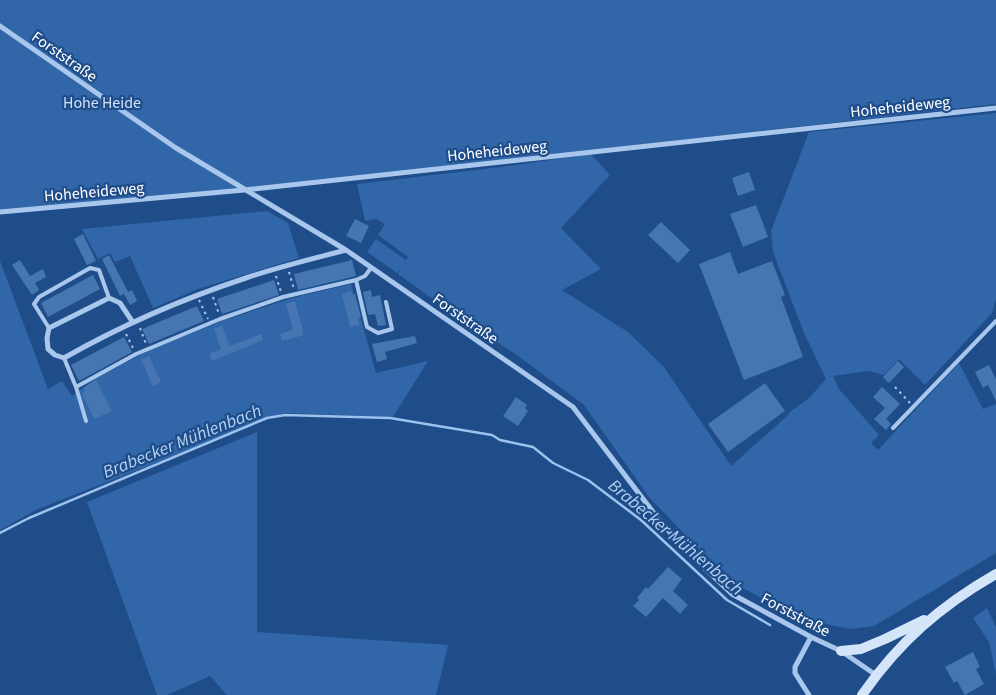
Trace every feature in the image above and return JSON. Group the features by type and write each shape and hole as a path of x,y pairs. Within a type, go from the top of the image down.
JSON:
{"main road":[{"path":"841,651 861,649 934,615 996,574"},
{"path":"862,695 888,659 934,615"}],"street":[{"name":"Forststraße","path":"0,26 176,148 346,250 574,407 653,512 682,547 732,594 811,638 841,651 876,675"},
{"name":"Hoheheideweg","path":"0,212 244,190 996,108"},
{"path":"134,320 120,303 109,298 49,328 47,338 48,349 55,355 64,358 134,320 196,295 274,270 346,250"},
{"path":"809,695 794,672 811,638"}],"lane":[{"path":"49,328 34,304 39,297 90,268 99,270 109,298"},
{"path":"76,387 136,354 210,323 283,297 356,280 365,276 372,268"},
{"path":"356,280 367,327 378,333 392,329 386,302"},
{"path":"893,428 996,321"},
{"path":"64,358 76,387 86,421"}],"path":[{"path":"288,266 295,294"},
{"path":"274,270 277,284 283,297"},
{"path":"291,281 295,280"},
{"path":"211,290 217,304 220,319"},
{"path":"196,295 210,323"},
{"path":"134,320 144,335 148,349"},
{"path":"121,327 136,354"},
{"path":"894,387 914,406"}],"green space":[{"name":"Hohe Heide","path":"0,0 996,0 996,104 244,190 0,213"},
{"path":"996,113 996,299 992,313 925,385 899,359 884,375 869,371 833,376 839,389 879,435 871,443 878,450 959,363 983,409 996,404 996,553 874,626 850,629 791,614 743,588 696,546 649,497 584,405 514,353 452,313 398,274 402,267 397,273 367,252 376,239 406,260 408,257 378,235 385,224 376,219 365,221 357,184 591,154 610,175 561,228 601,269 562,290 628,332 664,367 731,466 791,411 809,398 826,379 804,333 773,252 771,231 809,132"},
{"path":"267,211 288,223 299,258 198,289 153,308 130,256 115,262 110,253 98,259 82,229"},
{"path":"0,261 48,389 62,381 72,396 95,379 149,350 222,321 292,298 351,284 376,373 428,361 393,417 284,413 38,509 0,530"},
{"path":"257,432 257,632 448,645 436,695 227,695 210,676 167,695 157,695 87,502"},
{"path":"987,608 996,627 996,674 989,642 973,618"}],"building":[{"path":"749,172 755,190 738,196 732,178"},
{"path":"756,205 768,237 743,247 730,214"},
{"path":"355,219 369,226 361,243 346,236"},
{"path":"661,222 690,250 678,263 648,235"},
{"path":"83,234 96,261 87,265 74,239"},
{"path":"730,252 738,274 772,261 785,295 781,297 803,357 744,380 699,264"},
{"path":"109,255 128,292 132,290 137,301 130,305 124,294 120,296 102,259"},
{"path":"20,260 30,276 43,269 46,277 35,283 39,290 32,295 12,265"},
{"path":"352,260 356,276 298,290 294,274"},
{"path":"93,275 100,289 48,317 41,303"},
{"path":"274,280 279,295 222,314 217,299"},
{"path":"371,290 372,297 380,295 386,325 378,326 375,314 368,315 363,292"},
{"path":"351,291 352,295 355,294 361,317 358,318 359,325 350,327 342,294"},
{"path":"295,301 304,335 282,341 280,334 293,330 286,304"},
{"path":"197,306 204,321 149,344 142,329"},
{"path":"222,326 230,346 261,334 263,340 212,361 209,354 221,349 214,329"},
{"path":"415,336 417,343 385,352 387,359 377,362 372,344"},
{"path":"124,337 132,352 79,381 71,365"},
{"path":"149,356 161,382 153,386 141,360"},
{"path":"898,361 904,367 889,383 883,377"},
{"path":"989,365 996,379 996,401 988,385 983,388 975,372"},
{"path":"96,380 112,411 94,419 82,394 85,392 83,388"},
{"path":"765,383 785,411 728,452 708,424"},
{"path":"882,387 900,404 886,419 891,424 886,430 874,419 885,408 873,397"},
{"path":"516,397 527,405 525,408 528,411 518,426 503,416"},
{"path":"668,567 682,579 673,591 688,605 680,614 663,598 646,617 633,606 639,600 637,598 646,587 648,589"},
{"path":"973,652 980,667 976,669 984,684 965,695 957,681 954,683 945,667"}],"waterway":[{"name":"Brabecker Mühlenbach","path":"0,533 29,518 267,418 285,415 390,418 492,435 500,440 533,447 553,463 588,480 641,520 727,600 770,625"}]}
